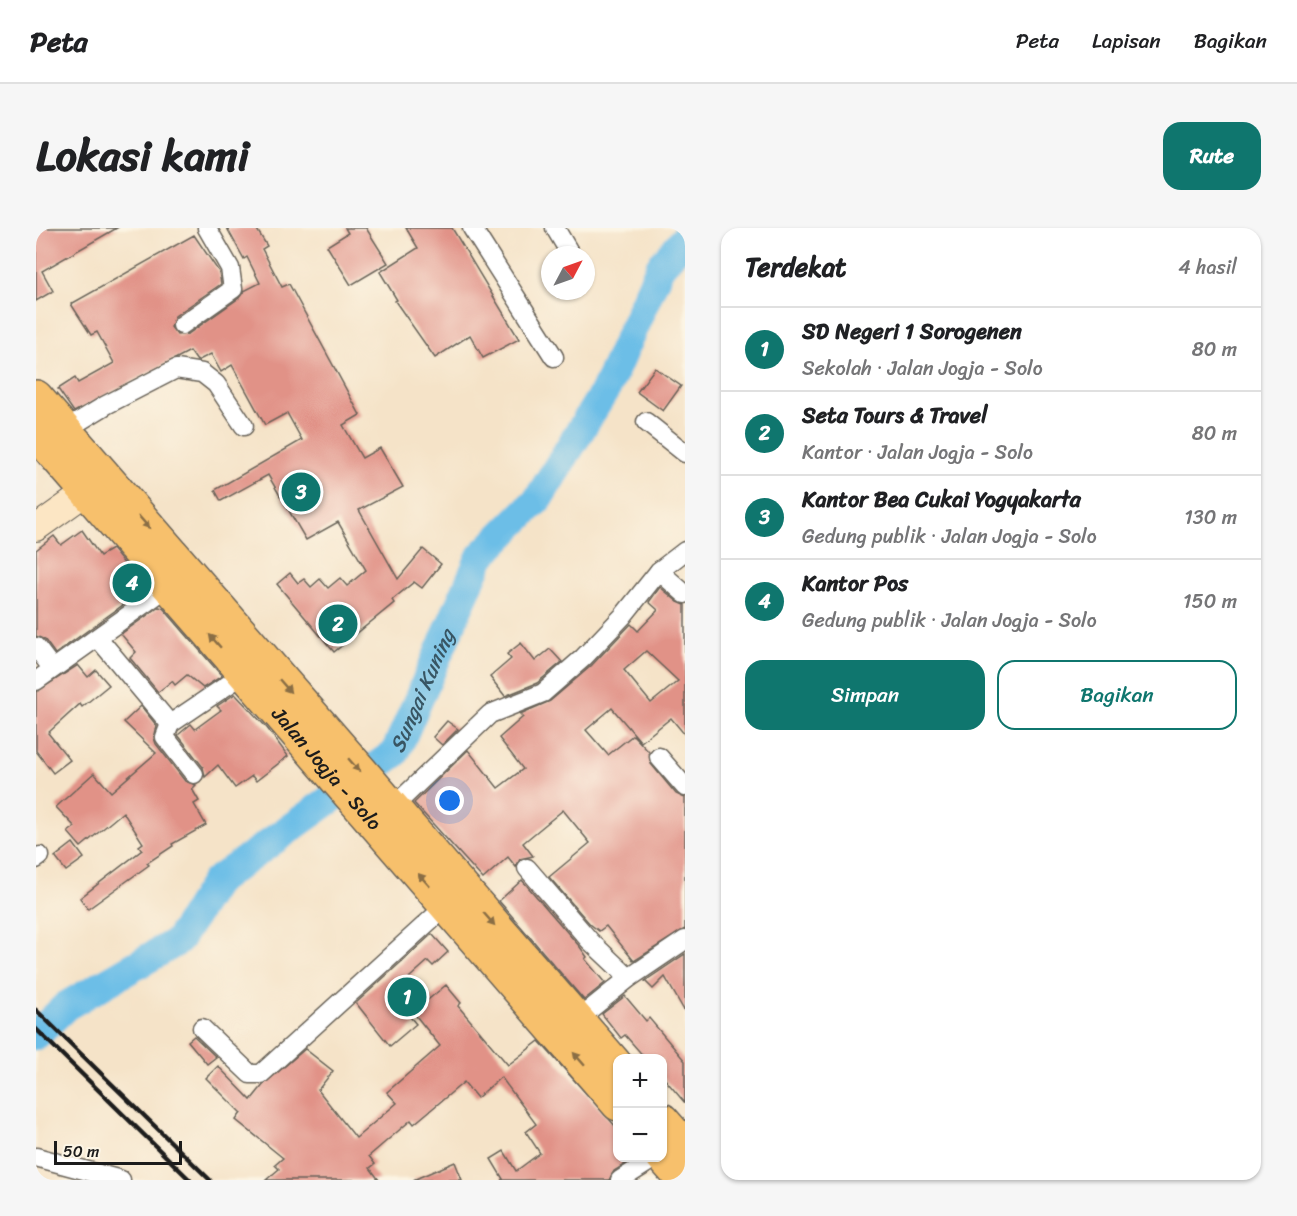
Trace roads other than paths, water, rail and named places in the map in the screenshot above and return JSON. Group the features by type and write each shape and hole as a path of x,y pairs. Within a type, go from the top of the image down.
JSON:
{"highway":[{"name":"Jalan Jogja - Solo","path":"36,397 50,432 317,741 379,805 613,1061"},
{"name":"Jalan Jogja - Solo","path":"94,483 168,587 244,674 317,741"},
{"name":"Jalan Jogja - Solo","path":"379,805 447,905 613,1098"},
{"path":"667,1125 685,1146"},
{"path":"667,1161 683,1180"}],"street":[{"path":"182,326 233,290 230,268 207,228"},
{"path":"472,228 554,357"},
{"path":"555,228 566,246"},
{"path":"50,432 176,369 202,373 216,384 244,426"},
{"path":"646,422 685,453"},
{"path":"36,520 94,483"},
{"path":"36,528 94,483"},
{"path":"379,805 490,714 543,693 583,658 623,616 659,571 685,551"},
{"path":"659,571 685,594"},
{"path":"36,681 168,587"},
{"path":"98,638 170,724"},
{"path":"36,647 52,668"},
{"path":"194,774 165,736 170,724 244,674"},
{"path":"659,757 685,787"},
{"path":"527,868 590,941 628,978"},
{"path":"202,1028 250,1074 261,1074 447,905"},
{"path":"577,1020 628,978 685,940"},
{"path":"36,1157 121,1180"},
{"path":"620,1180 649,1162"}],"waterway":[{"name":"Sungai Kuning","path":"36,1035 66,1006 178,941 215,882 395,753 481,556 538,499 607,387 660,267 685,238"}],"railway":[{"path":"36,1010 210,1180"},
{"path":"36,1029 190,1180"}],"place":[{"name":"Kantor Bea Cukai Yogyakarta","path":"301,492"},
{"name":"Kantor Pos","path":"132,583"},
{"name":"Seta Tours & Travel","path":"338,624"},
{"name":"SD Negeri 1 Sorogenen","path":"407,997"}]}
